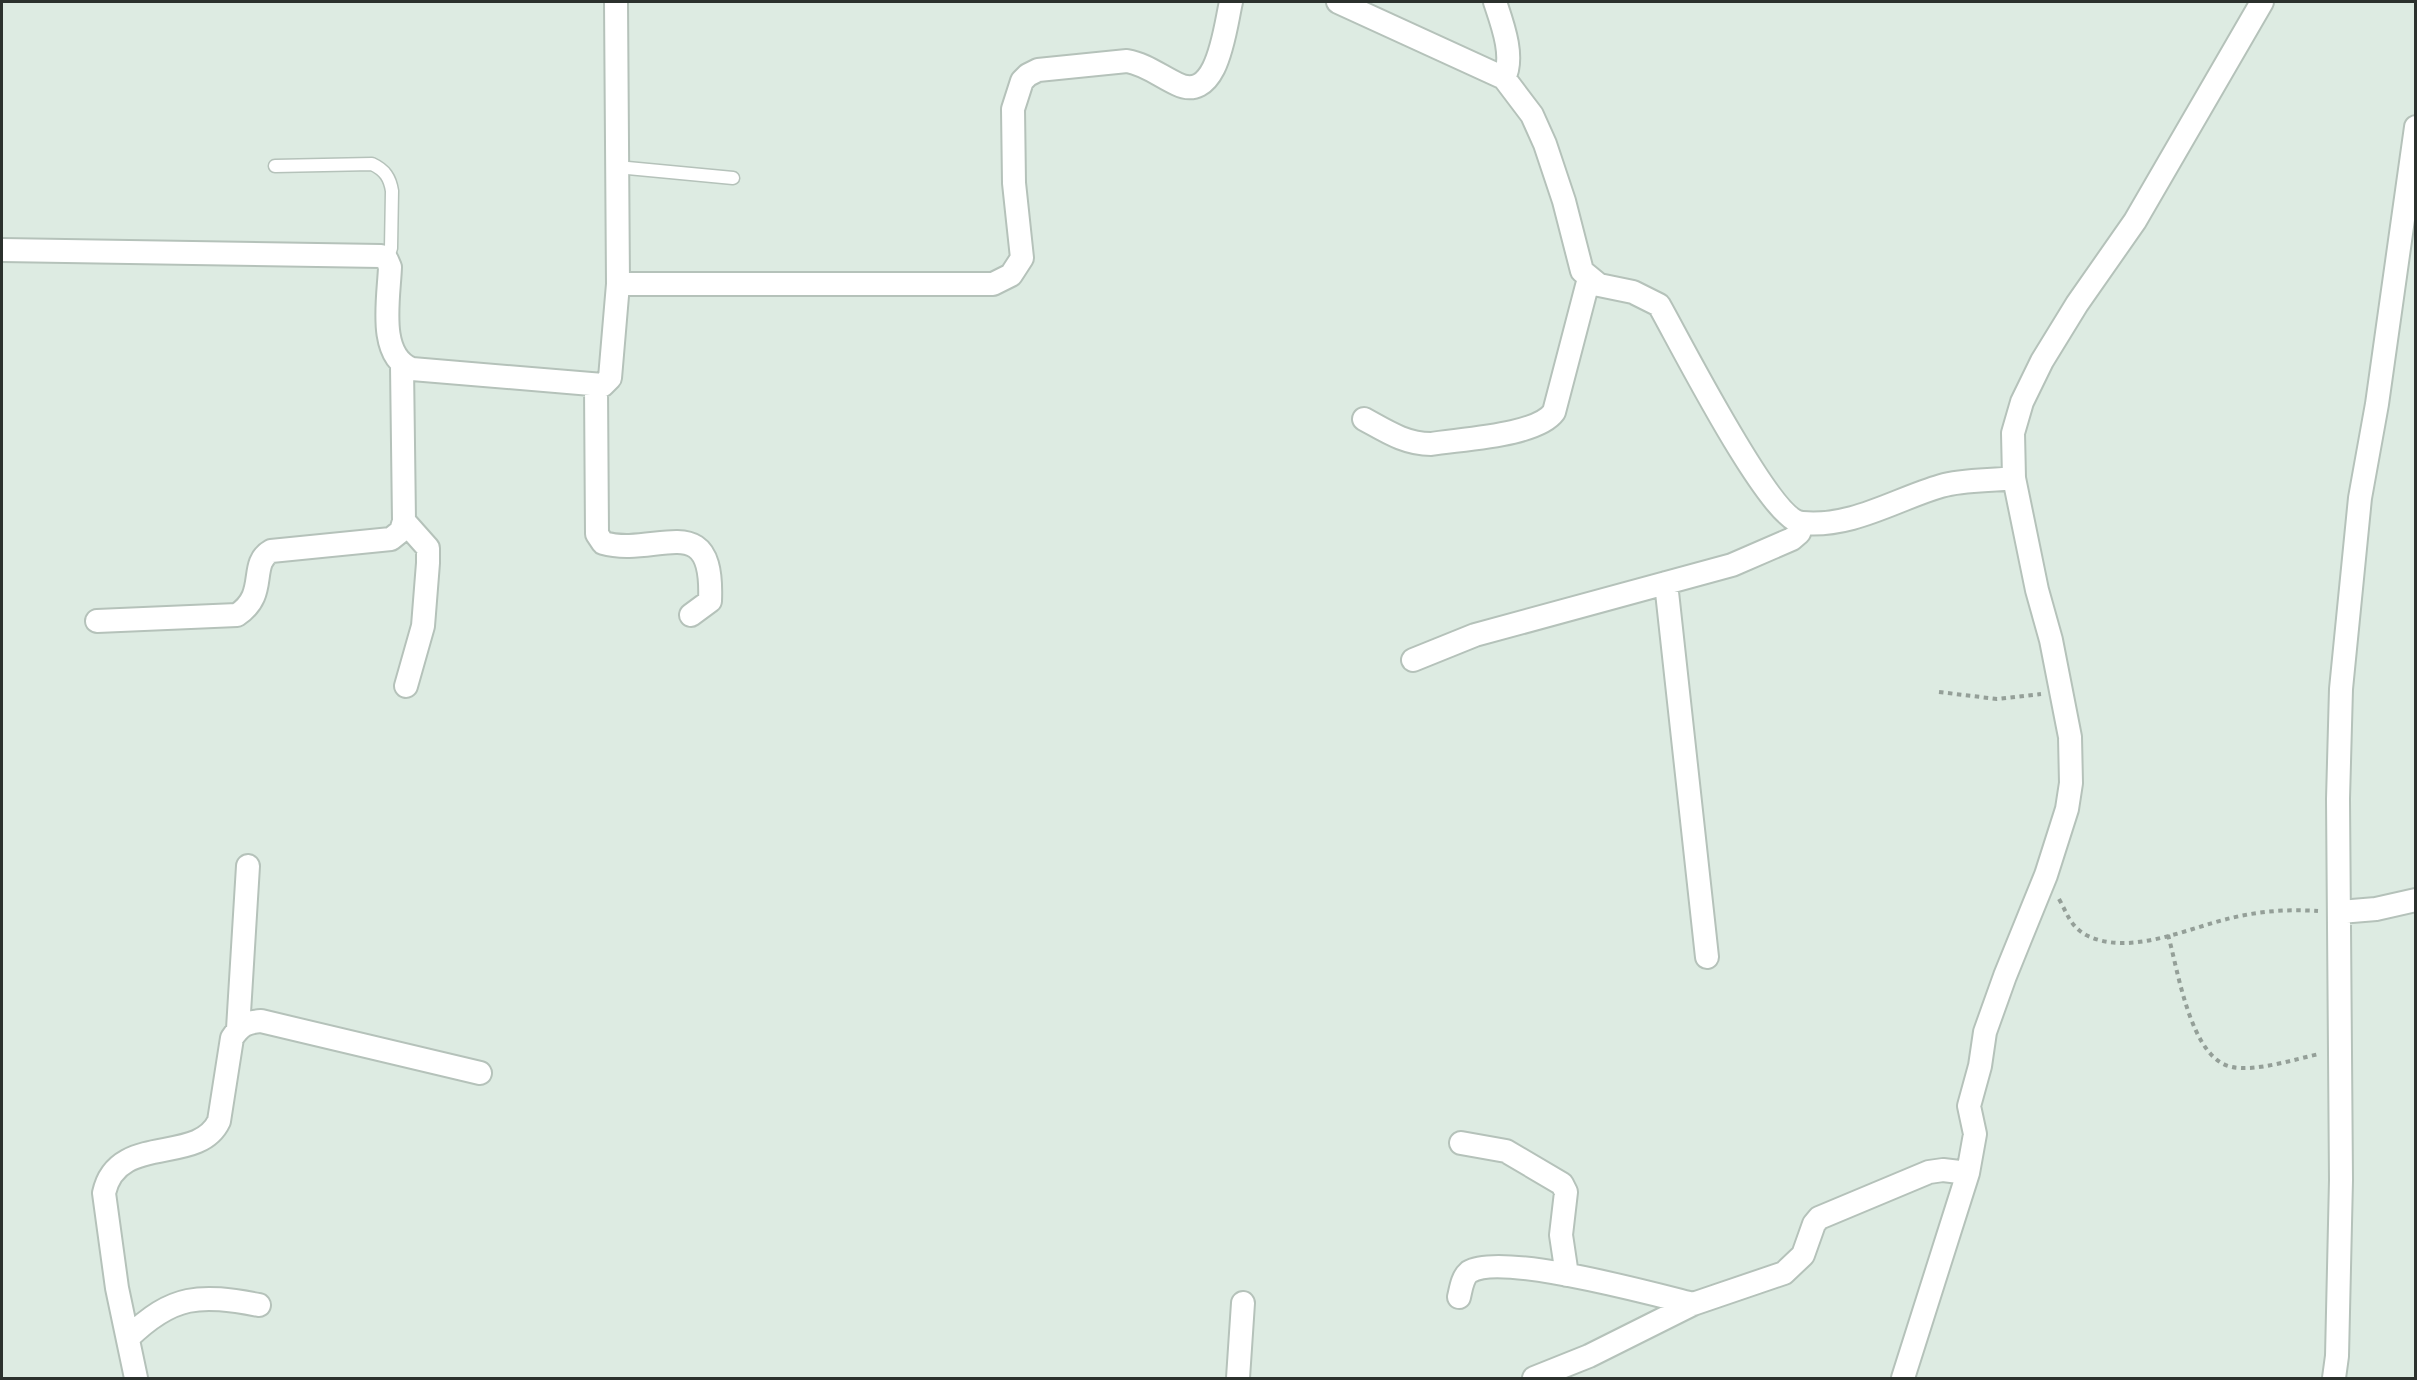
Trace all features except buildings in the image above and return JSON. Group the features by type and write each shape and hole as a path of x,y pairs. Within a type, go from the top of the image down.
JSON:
{"street":[{"path":"402,366 412,369 596,387 607,383 610,378 618,284 616,2"},
{"path":"618,284 993,284 1011,275 1022,258 1014,183 1013,110 1016,94 1022,81 1038,70 1127,61 1137,63 1179,86 1191,89 1200,86 1213,72 1232,2"},
{"path":"1338,2 1504,78 1532,115 1545,144 1564,201 1578,263 1589,278 1599,285 1633,292 1659,305 1759,482 1781,510 1795,521 1803,523 1862,515 1944,485 2014,478"},
{"path":"1495,2 1509,69 1504,78"},
{"path":"1903,1378 1968,1173 1975,1134 1969,1106 1980,1066 1985,1032 2046,875 2067,809 2071,783 2070,737 2062,691 2014,478 2013,433 2022,402 2042,361 2077,304 2147,201 2262,2"},
{"path":"2334,1378 2338,1312 2341,1050 2338,799 2341,689 2360,498 2377,404 2415,127"},
{"path":"2,249 381,256 387,260 390,267 391,347 402,366 404,521 402,531 391,539 279,550 264,555 260,562 255,598 249,608 237,615 97,621"},
{"path":"1364,419 1416,444 1442,443 1541,424 1554,412 1589,278"},
{"path":"596,387 597,534 603,543 613,545 669,542 691,544 702,550 709,564 710,601 691,615"},
{"path":"404,521 428,548 423,626 406,686"},
{"path":"1413,660 1475,635 1732,565 1776,548 1799,532 1803,523"},
{"path":"1666,583 1707,957"},
{"path":"238,1029 248,866"},
{"path":"2340,912 2376,909 2415,900"},
{"path":"136,1378 117,1288 104,1193 106,1180 110,1173 127,1160 204,1138 215,1129 219,1121 232,1038 238,1029 250,1022 261,1021 480,1073"},
{"path":"1461,1143 1506,1151 1562,1184 1566,1192 1561,1235 1567,1275"},
{"path":"1534,1378 1589,1356 1693,1304 1784,1273 1803,1255 1818,1218 1929,1173 1943,1170 1968,1173"},
{"path":"1459,1297 1463,1279 1470,1272 1489,1268 1525,1268 1567,1275 1693,1304"},
{"path":"128,1338 143,1322 163,1309 189,1299 224,1298 259,1305"},
{"path":"1238,1378 1243,1303"}],"lane":[{"path":"275,166 372,164 380,168 390,182 392,191 391,248 387,260"},
{"path":"617,167 733,178"}],"path":[{"path":"1939,692 1997,699 2062,691"},
{"path":"2046,875 2069,920 2086,935 2118,942 2168,935 2261,912 2305,910 2340,912"},
{"path":"2168,935 2193,1025 2222,1064 2245,1068 2341,1050"}]}
